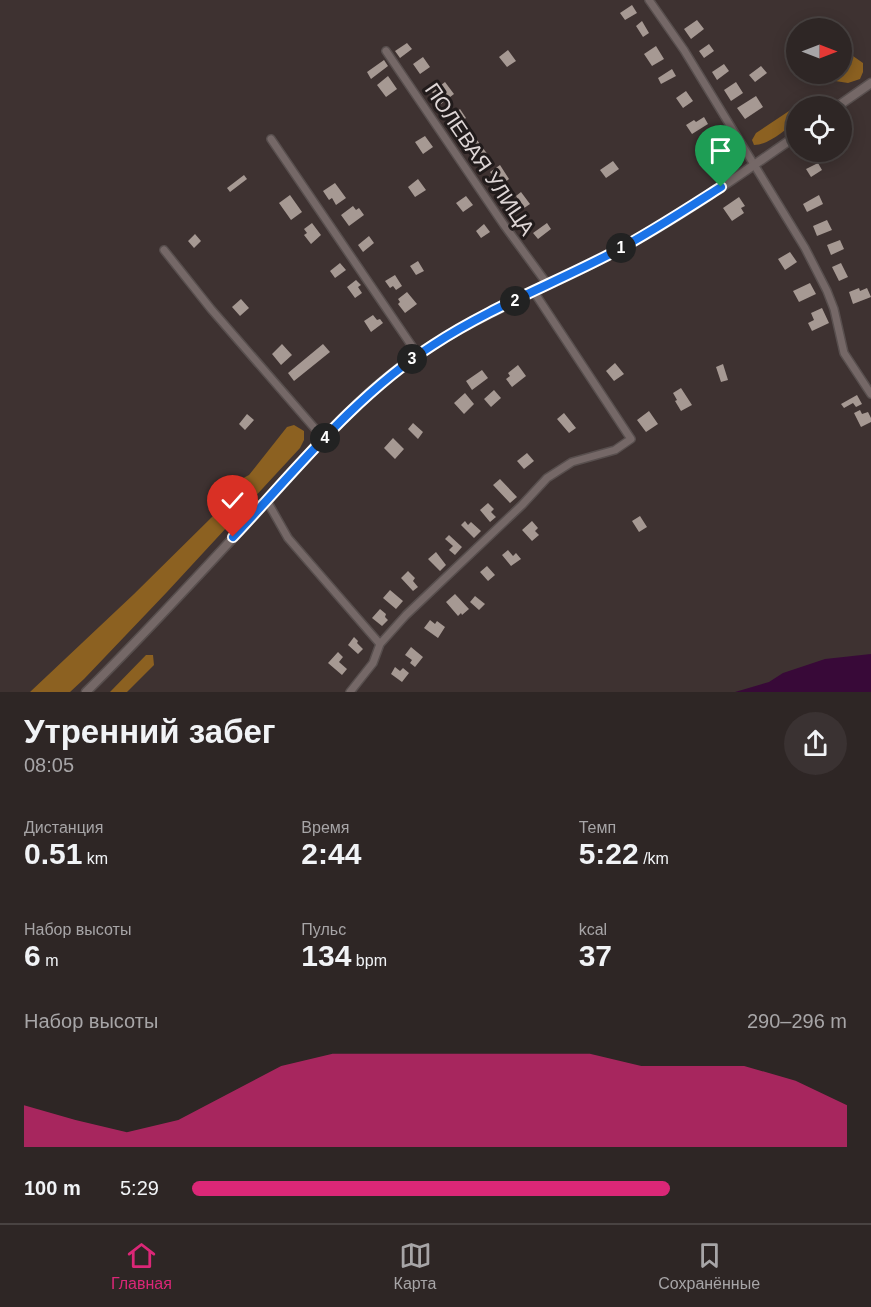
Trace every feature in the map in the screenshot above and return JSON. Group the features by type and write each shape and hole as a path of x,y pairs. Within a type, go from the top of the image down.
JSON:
{"street":[{"path":"649,0 684,51 810,257 828,291 844,353 871,394"},
{"name":"ПОЛЕВАЯ УЛИЦА","path":"386,51 498,216 548,285"},
{"path":"852,96 871,83"},
{"path":"271,139 418,355"},
{"path":"86,692 374,389 418,355 454,332 612,254 664,224 786,142"},
{"path":"164,250 211,309 324,439"},
{"path":"350,692 373,663 380,644 406,615 547,478 572,462 615,450 631,439 534,292"},
{"path":"267,501 288,538 380,644"}],"shaded area":[{"path":"852,56 863,63 860,79 852,82"},
{"path":"786,113 786,129 771,140 754,145 752,140 756,133"},
{"path":"294,425 304,431 304,440 300,448 84,679 70,692 30,692 214,515 234,483 249,475 287,427"},
{"path":"871,654 871,692 735,692 769,682 783,673 825,659"},
{"path":"146,655 153,655 154,665 127,692 110,692"}],"building":[{"path":"632,5 637,13 625,20 620,13"},
{"path":"697,20 704,29 691,39 684,29"},
{"path":"642,21 649,33 643,37 636,26"},
{"path":"407,43 412,49 400,58 395,51"},
{"path":"709,44 714,51 704,58 699,51"},
{"path":"656,46 664,59 652,66 644,54"},
{"path":"508,50 516,61 507,67 499,57"},
{"path":"423,57 430,67 420,74 413,64"},
{"path":"384,60 388,66 371,79 367,72"},
{"path":"724,64 729,71 717,80 712,72"},
{"path":"761,66 767,73 755,82 749,75"},
{"path":"672,69 676,76 661,84 658,78"},
{"path":"388,76 397,89 386,97 377,85"},
{"path":"445,82 454,94 441,104 432,92"},
{"path":"736,82 743,93 731,101 724,90"},
{"path":"686,91 693,101 683,108 676,98"},
{"path":"756,96 763,107 745,119 737,108"},
{"path":"460,109 466,118 459,123 457,120 454,123 450,117"},
{"path":"704,117 708,124 692,134 686,125"},
{"path":"425,136 433,147 423,154 415,142"},
{"path":"717,139 721,146 707,156 702,150"},
{"path":"477,140 488,155 480,160 478,157 475,159 467,147"},
{"path":"613,161 619,169 606,178 600,170"},
{"path":"818,163 822,170 811,177 806,169"},
{"path":"500,165 509,179 500,186 490,172"},
{"path":"244,175 247,179 230,192 227,188"},
{"path":"418,179 426,190 415,197 408,187"},
{"path":"335,183 346,198 336,205 332,198 329,200 323,191"},
{"path":"504,190 509,198 501,204 496,196"},
{"path":"521,192 530,204 517,213 511,204 518,199 516,196"},
{"path":"290,195 302,212 291,220 279,203"},
{"path":"819,195 823,204 807,212 803,204"},
{"path":"466,196 473,205 463,212 456,203"},
{"path":"739,197 745,206 741,208 744,213 732,221 723,208"},
{"path":"353,206 356,210 359,208 364,215 349,226 341,215"},
{"path":"827,220 832,230 817,236 813,226"},
{"path":"312,223 321,235 311,244 304,235 307,233 304,229"},
{"path":"547,223 551,229 538,239 533,233"},
{"path":"484,224 490,232 481,238 476,231"},
{"path":"195,234 201,241 194,248 188,241"},
{"path":"369,236 374,243 363,252 358,245"},
{"path":"840,240 844,249 831,255 827,245"},
{"path":"790,252 797,262 785,270 778,259"},
{"path":"418,261 424,271 416,275 410,266"},
{"path":"340,263 346,270 335,278 330,271"},
{"path":"841,263 848,277 839,281 832,267"},
{"path":"395,275 402,286 396,290 393,286 390,288 385,281"},
{"path":"356,280 361,285 358,287 362,293 355,298 347,287"},
{"path":"810,283 816,294 799,302 793,291"},
{"path":"859,288 860,291 867,288 871,297 853,304 849,292"},
{"path":"407,292 417,304 405,313 398,304 400,302 398,299"},
{"path":"241,299 249,308 240,316 232,307"},
{"path":"822,308 829,323 812,331 808,323 814,320 811,313"},
{"path":"373,315 383,323 371,332 364,321"},
{"path":"282,344 292,355 281,365 272,354"},
{"path":"323,344 330,352 294,381 288,373"},
{"path":"615,363 624,374 614,381 606,371"},
{"path":"723,364 728,380 721,382 716,367"},
{"path":"518,365 526,376 512,387 506,379 510,376 508,373"},
{"path":"482,370 488,378 472,390 466,381"},
{"path":"681,388 692,405 681,411 673,393"},
{"path":"494,390 501,398 491,407 484,399"},
{"path":"465,393 474,404 464,414 454,403"},
{"path":"857,395 862,404 856,407 853,403 844,408 841,404"},
{"path":"860,410 862,414 868,412 871,418 871,422 861,427 854,413"},
{"path":"649,411 658,424 646,432 637,420"},
{"path":"564,413 576,428 569,433 557,419"},
{"path":"247,414 254,420 245,430 239,424"},
{"path":"413,423 423,432 418,439 408,429"},
{"path":"393,438 404,449 395,459 384,448"},
{"path":"527,453 534,461 524,469 517,461"},
{"path":"500,479 517,497 510,503 493,485"},
{"path":"488,503 494,509 491,512 496,517 490,522 480,510"},
{"path":"640,516 647,527 639,532 632,521"},
{"path":"465,521 468,525 471,522 481,531 474,538 461,525"},
{"path":"532,521 538,528 535,531 539,535 532,541 522,530"},
{"path":"449,535 462,547 455,555 449,550 453,546 445,539"},
{"path":"508,550 513,556 516,553 521,559 511,566 502,555"},
{"path":"436,552 446,565 440,571 428,559"},
{"path":"487,566 495,575 488,581 480,572"},
{"path":"408,571 415,578 413,581 418,587 413,591 401,578"},
{"path":"390,590 403,601 396,609 383,598"},
{"path":"455,594 469,609 458,616 446,602"},
{"path":"475,596 485,604 479,610 470,602"},
{"path":"380,609 386,614 385,617 388,620 382,626 372,618"},
{"path":"430,620 435,624 437,621 445,627 438,638 424,628"},
{"path":"354,637 363,649 358,654 348,645"},
{"path":"411,647 423,657 415,667 410,663 412,660 405,655"},
{"path":"338,652 343,657 339,662 347,669 342,675 328,663"},
{"path":"395,667 400,671 403,668 409,673 402,682 391,674"}],"route":[{"path":"233,537 374,389 418,355 454,332 612,254 721,187"}]}
